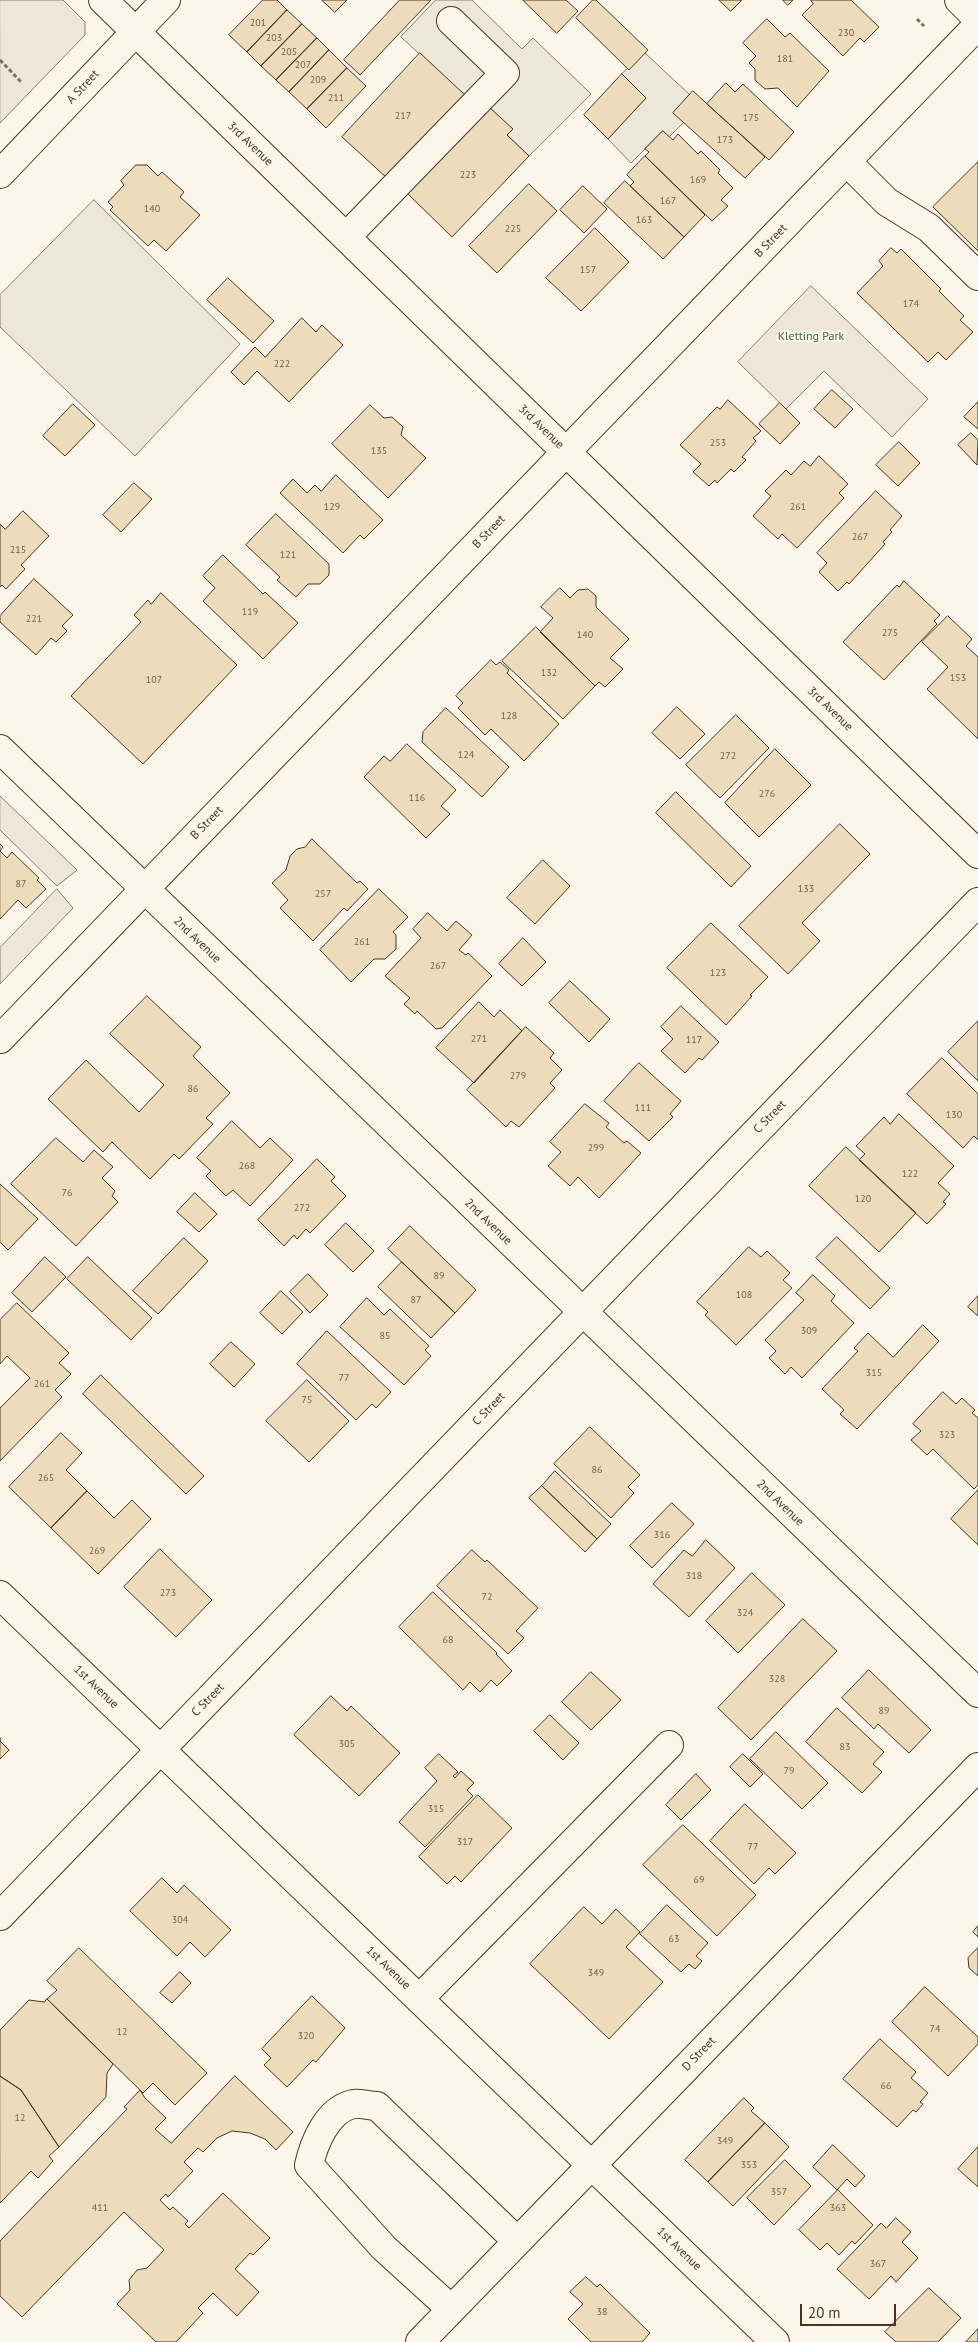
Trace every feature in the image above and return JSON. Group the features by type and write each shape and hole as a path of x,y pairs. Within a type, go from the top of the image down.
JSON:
{"street":[{"name":"3rd Avenue","path":"102,0 978,854"},
{"name":"A Street","path":"0,174 166,0"},
{"path":"959,0 978,19"},
{"path":"346,237 505,73 451,21"},
{"name":"B Street","path":"0,1039 978,26"},
{"path":"847,162 887,202 929,228 978,276"},
{"name":"2nd Avenue","path":"0,749 978,1693"},
{"name":"C Street","path":"0,1916 978,902"},
{"name":"1st Avenue","path":"0,1594 776,2342"},
{"path":"419,1999 669,1745"},
{"name":"D Street","path":"420,2342 978,1767"},
{"path":"451,2309 384,2248 309,2165 313,2147 334,2114 353,2104 376,2106 518,2241"}],"path":[{"path":"917,19 924,26"},
{"path":"0,60 22,83"}],"green space":[{"path":"0,0 63,0 85,22 85,35 0,123"},
{"name":"Kletting Park","path":"811,286 928,399 892,437 824,371 786,409 738,362"},
{"path":"0,796 77,870 57,886 0,830"},
{"path":"57,889 73,908 0,984 0,948"}],"shaded area":[{"path":"436,0 472,0 522,49 533,38 591,94 529,156 507,135 512,129 489,107 483,113 401,37"},
{"path":"645,53 690,95 684,122 669,137 663,131 631,163 608,139 646,98 622,74"},
{"path":"94,200 240,344 135,456 0,327 0,295"}],"building":[{"path":"263,0 277,0 287,10 247,52 229,35"},
{"path":"322,0 347,0 335,12"},
{"path":"400,0 431,0 360,75 344,60"},
{"path":"523,0 566,0 578,11 557,33"},
{"path":"593,0 596,0 648,50 629,70 576,18"},
{"path":"719,0 742,0 731,11"},
{"path":"783,0 793,0 788,5"},
{"path":"811,0 851,0 879,27 864,42 860,38 843,56 802,15 813,4"},
{"path":"287,10 302,24 261,66 247,52"},
{"path":"767,19 785,37 790,33 829,71 797,107 778,88 765,89 755,80 755,69 749,63 756,56 743,43"},
{"path":"302,24 317,38 276,80 261,66"},
{"path":"317,38 329,50 289,92 276,80"},
{"path":"329,50 347,68 307,109 289,92"},
{"path":"420,53 465,95 387,178 342,137"},
{"path":"347,68 366,86 326,128 307,109"},
{"path":"622,74 646,98 608,139 584,115"},
{"path":"726,83 735,92 743,84 794,132 769,160 707,104"},
{"path":"693,91 765,157 745,178 673,113"},
{"path":"489,107 513,129 507,135 529,156 452,237 407,193"},
{"path":"663,131 673,140 678,134 698,154 701,151 720,170 718,173 733,188 721,200 728,206 712,221 645,156 649,152 645,149"},
{"path":"645,156 705,215 684,237 630,186 634,182 627,175"},
{"path":"978,162 978,251 933,207"},
{"path":"136,165 147,165 158,176 162,172 184,192 180,197 200,215 166,251 154,240 148,246 110,210 113,207 108,202 124,185 121,181"},
{"path":"625,181 684,237 663,259 604,203"},
{"path":"529,184 557,211 497,273 469,246"},
{"path":"583,186 607,209 584,233 560,210"},
{"path":"595,228 629,262 581,311 546,278"},
{"path":"891,248 897,253 901,249 941,289 939,291 964,316 960,320 973,332 946,360 938,352 928,362 857,293 883,266 879,261"},
{"path":"228,278 274,321 253,343 207,300"},
{"path":"302,318 316,332 322,325 343,345 289,402 257,371 244,385 231,372 255,347 265,357"},
{"path":"832,390 853,409 835,428 814,409"},
{"path":"728,400 761,431 753,438 756,441 742,457 746,460 734,472 731,469 717,483 715,480 709,486 693,472 701,464 680,445 717,407 720,409"},
{"path":"978,402 978,429 964,417"},
{"path":"780,403 800,423 780,444 759,424"},
{"path":"73,404 95,425 65,456 43,436"},
{"path":"370,405 384,418 392,417 403,427 401,435 426,458 388,498 332,444"},
{"path":"971,433 978,440 977,465 958,445"},
{"path":"899,442 920,463 898,486 876,465"},
{"path":"819,456 848,484 839,493 844,498 797,548 782,534 778,539 753,516 771,496 765,491 786,470 791,475 804,461 810,466"},
{"path":"336,475 383,520 364,539 360,535 343,553 280,493 293,479 307,493 315,485 321,491"},
{"path":"134,483 152,499 121,532 103,515"},
{"path":"876,491 902,516 890,530 892,532 883,542 885,544 849,584 847,582 838,591 819,572 827,563 817,553"},
{"path":"23,511 49,536 21,565 25,569 6,589 2,585 0,587 0,524 5,529"},
{"path":"276,514 329,564 329,575 320,584 308,584 296,597 277,580 280,577 246,545"},
{"path":"223,555 263,594 265,592 298,623 263,659 203,601 215,588 203,576"},
{"path":"34,579 73,615 62,626 67,631 56,642 51,638 36,655 0,622 0,616"},
{"path":"904,581 940,615 934,621 937,624 884,680 843,642 897,585 899,587"},
{"path":"560,588 570,598 578,590 588,589 596,596 596,607 629,639 610,658 623,669 605,687 599,682 595,686 540,632 553,618 541,607"},
{"path":"161,593 237,665 143,764 71,696 141,622 134,615 148,600 151,604"},
{"path":"948,616 972,639 966,646 978,657 978,739 927,689 948,667 922,642"},
{"path":"536,627 595,686 563,719 502,661"},
{"path":"491,660 496,665 500,662 509,670 507,673 559,724 524,761 491,729 485,735 458,708 463,703 456,696"},
{"path":"677,707 705,734 680,759 652,733"},
{"path":"446,708 509,767 482,797 422,742 423,732"},
{"path":"736,715 769,748 720,798 686,765"},
{"path":"407,744 456,790 441,806 450,814 426,838 364,777 384,756 390,761"},
{"path":"775,749 811,785 759,837 725,803"},
{"path":"676,792 751,866 731,887 656,813"},
{"path":"840,824 870,854 802,923 820,941 788,974 739,926"},
{"path":"312,839 357,883 360,881 368,889 347,911 344,908 313,941 280,908 288,900 272,883 286,870 290,856 297,849 305,847"},
{"path":"0,851 7,858 12,852 39,878 37,880 46,889 26,908 18,900 0,919"},
{"path":"543,860 570,886 535,924 507,898"},
{"path":"379,889 408,917 393,932 396,935 396,949 385,959 374,959 351,982 320,950"},
{"path":"428,913 447,931 456,921 472,935 459,950 466,955 468,953 492,976 442,1028 436,1029 417,1011 415,1014 404,1004 410,998 385,976 421,938 413,929"},
{"path":"711,923 768,977 750,995 752,996 726,1025 667,968"},
{"path":"523,938 546,962 522,986 499,964"},
{"path":"570,981 610,1019 589,1042 549,1003"},
{"path":"147,996 201,1047 193,1056 230,1093 206,1118 213,1124 179,1159 174,1154 150,1179 112,1142 103,1152 48,1099 86,1060 139,1112 164,1085 110,1034"},
{"path":"479,1002 494,1017 500,1010 522,1031 474,1083 436,1048"},
{"path":"681,1006 719,1042 702,1060 699,1058 685,1073 661,1051 673,1039 661,1027"},
{"path":"978,1021 978,1081 948,1052"},
{"path":"526,1027 554,1053 550,1058 562,1070 550,1083 555,1088 519,1127 511,1121 506,1127 467,1090"},
{"path":"942,1058 978,1094 978,1140 974,1136 963,1148 907,1094"},
{"path":"639,1063 681,1101 670,1114 673,1117 649,1141 604,1101"},
{"path":"585,1104 609,1123 606,1127 624,1143 627,1141 641,1153 599,1198 578,1177 570,1186 548,1166 561,1152 550,1142"},
{"path":"899,1114 954,1166 938,1183 950,1194 943,1202 946,1204 927,1224 859,1160 865,1154 856,1146 884,1117 890,1124"},
{"path":"232,1121 260,1148 270,1138 293,1160 250,1206 233,1190 226,1196 206,1176 211,1171 197,1158"},
{"path":"56,1138 83,1162 94,1150 113,1167 102,1178 115,1191 112,1196 118,1202 76,1246 11,1184"},
{"path":"846,1147 916,1213 879,1252 809,1186"},
{"path":"317,1159 335,1177 331,1181 346,1196 310,1233 306,1229 297,1239 294,1235 284,1246 258,1220"},
{"path":"0,1184 38,1219 8,1250 0,1242"},
{"path":"195,1193 217,1214 199,1232 177,1212"},
{"path":"346,1223 374,1251 353,1272 325,1245"},
{"path":"410,1226 476,1290 455,1313 388,1249"},
{"path":"837,1237 890,1288 870,1309 816,1258"},
{"path":"184,1238 208,1261 158,1314 133,1291"},
{"path":"749,1247 761,1257 767,1251 790,1273 783,1280 792,1288 736,1345 705,1315 708,1312 697,1302"},
{"path":"45,1257 66,1277 32,1312 12,1293"},
{"path":"88,1257 152,1318 131,1340 67,1279"},
{"path":"402,1262 455,1313 431,1338 378,1287"},
{"path":"308,1274 328,1295 310,1313 290,1292"},
{"path":"813,1275 835,1296 831,1301 854,1323 802,1378 791,1367 785,1374 769,1358 776,1351 765,1340 804,1300 796,1293"},
{"path":"281,1291 303,1312 282,1334 260,1313"},
{"path":"978,1296 978,1316 968,1307"},
{"path":"367,1298 384,1315 390,1309 429,1346 425,1350 431,1356 404,1385 340,1327"},
{"path":"17,1303 69,1353 59,1363 71,1374 55,1390 62,1397 0,1461 0,1408 30,1378 7,1356 0,1364 0,1320"},
{"path":"923,1325 939,1341 857,1429 840,1414 844,1410 822,1389 858,1351 854,1348 868,1333 893,1357"},
{"path":"327,1331 391,1392 376,1408 372,1404 356,1420 297,1364"},
{"path":"231,1342 255,1364 234,1387 210,1364"},
{"path":"101,1375 204,1476 186,1494 83,1394"},
{"path":"307,1380 349,1421 309,1462 266,1421"},
{"path":"943,1392 956,1404 962,1398 975,1410 972,1413 978,1418 978,1485 974,1489 933,1449 927,1455 911,1440 921,1431 913,1424"},
{"path":"590,1427 640,1475 628,1487 634,1493 611,1518 554,1464"},
{"path":"61,1433 82,1453 66,1470 87,1491 51,1528 9,1487"},
{"path":"555,1471 611,1524 597,1539 542,1486"},
{"path":"542,1486 597,1539 585,1552 529,1498"},
{"path":"978,1490 978,1545 951,1519"},
{"path":"87,1491 114,1518 132,1500 151,1519 98,1574 51,1528"},
{"path":"672,1503 694,1524 652,1568 630,1546"},
{"path":"706,1540 735,1568 689,1617 653,1584 684,1550 692,1556"},
{"path":"160,1549 212,1600 176,1637 124,1587"},
{"path":"472,1550 485,1562 487,1560 538,1608 516,1631 524,1638 508,1654 437,1586"},
{"path":"752,1573 785,1605 738,1653 706,1621"},
{"path":"433,1592 497,1653 512,1671 497,1686 491,1680 480,1692 470,1682 463,1690 399,1627"},
{"path":"803,1619 837,1651 751,1740 718,1708"},
{"path":"869,1670 931,1730 909,1753 878,1724 874,1729 842,1698"},
{"path":"591,1672 621,1700 591,1730 562,1702"},
{"path":"331,1696 347,1711 351,1706 400,1753 359,1796 294,1735"},
{"path":"837,1708 884,1752 873,1764 882,1772 862,1793 806,1742"},
{"path":"550,1715 579,1743 563,1760 534,1731"},
{"path":"776,1732 828,1783 802,1809 750,1759"},
{"path":"0,1741 9,1750 0,1759"},
{"path":"439,1754 458,1772 453,1776 455,1778 461,1771 474,1783 467,1790 473,1796 425,1847 399,1822 437,1781 425,1768"},
{"path":"743,1754 763,1774 750,1787 730,1767"},
{"path":"696,1774 711,1790 681,1820 666,1805"},
{"path":"478,1795 512,1828 461,1882 455,1876 447,1884 419,1857"},
{"path":"745,1804 796,1853 775,1874 769,1868 754,1884 710,1841"},
{"path":"683,1825 756,1895 717,1936 643,1865"},
{"path":"162,1878 177,1893 184,1885 231,1930 205,1957 190,1942 177,1956 130,1911"},
{"path":"667,1905 708,1943 696,1956 702,1961 695,1969 689,1964 681,1972 640,1934"},
{"path":"584,1907 602,1924 616,1909 640,1932 626,1947 663,1982 609,2039 530,1964"},
{"path":"978,1926 978,1937 973,1932"},
{"path":"79,1948 207,2073 175,2105 153,2083 143,2093 47,1999 57,1990 47,1981"},
{"path":"978,1948 978,1976 969,1968 968,1958"},
{"path":"180,1972 191,1983 172,2003 160,1993"},
{"path":"925,1987 978,2037 978,2044 948,2076 892,2022"},
{"path":"312,1996 345,2028 316,2062 313,2060 287,2087 264,2065 271,2058 262,2049"},
{"path":"47,1999 113,2064 107,2073 106,2097 59,2147 21,2090 0,2076 0,2030 29,2000 44,2002"},
{"path":"880,2039 916,2072 911,2078 928,2093 920,2102 923,2104 916,2112 913,2110 897,2127 843,2079"},
{"path":"0,2076 21,2090 59,2147 49,2156 53,2161 38,2178 31,2171 0,2203"},
{"path":"235,2076 293,2132 276,2150 265,2139 250,2133 232,2131 217,2138 203,2152 198,2148 184,2162 193,2171 168,2197 166,2194 160,2200 170,2210 173,2207 188,2221 185,2224 189,2228 223,2193 270,2238 253,2255 250,2253 235,2269 259,2292 237,2316 213,2293 198,2308 203,2313 176,2342 156,2342 117,2304 130,2290 129,2280 137,2270 147,2268 164,2250 124,2212 22,2317 0,2296 0,2241 127,2109 124,2107 140,2090 145,2098 166,2118 155,2129 171,2143"},
{"path":"744,2098 754,2108 751,2111 765,2123 708,2182 685,2160"},
{"path":"765,2123 789,2147 733,2206 708,2182"},
{"path":"833,2145 865,2176 855,2187 847,2179 837,2190 813,2167"},
{"path":"978,2147 978,2187 958,2169"},
{"path":"785,2160 811,2186 774,2225 747,2198"},
{"path":"838,2190 873,2225 855,2244 852,2241 839,2255 827,2243 820,2250 799,2230"},
{"path":"896,2218 911,2232 902,2242 918,2258 896,2282 891,2276 869,2299 837,2269 881,2223 886,2228"},
{"path":"586,2277 597,2287 600,2284 650,2333 642,2342 591,2342 568,2319 583,2304 570,2292"},
{"path":"929,2288 961,2318 938,2342 896,2342 885,2332"},
{"path":"978,2329 978,2342 966,2342"}]}
